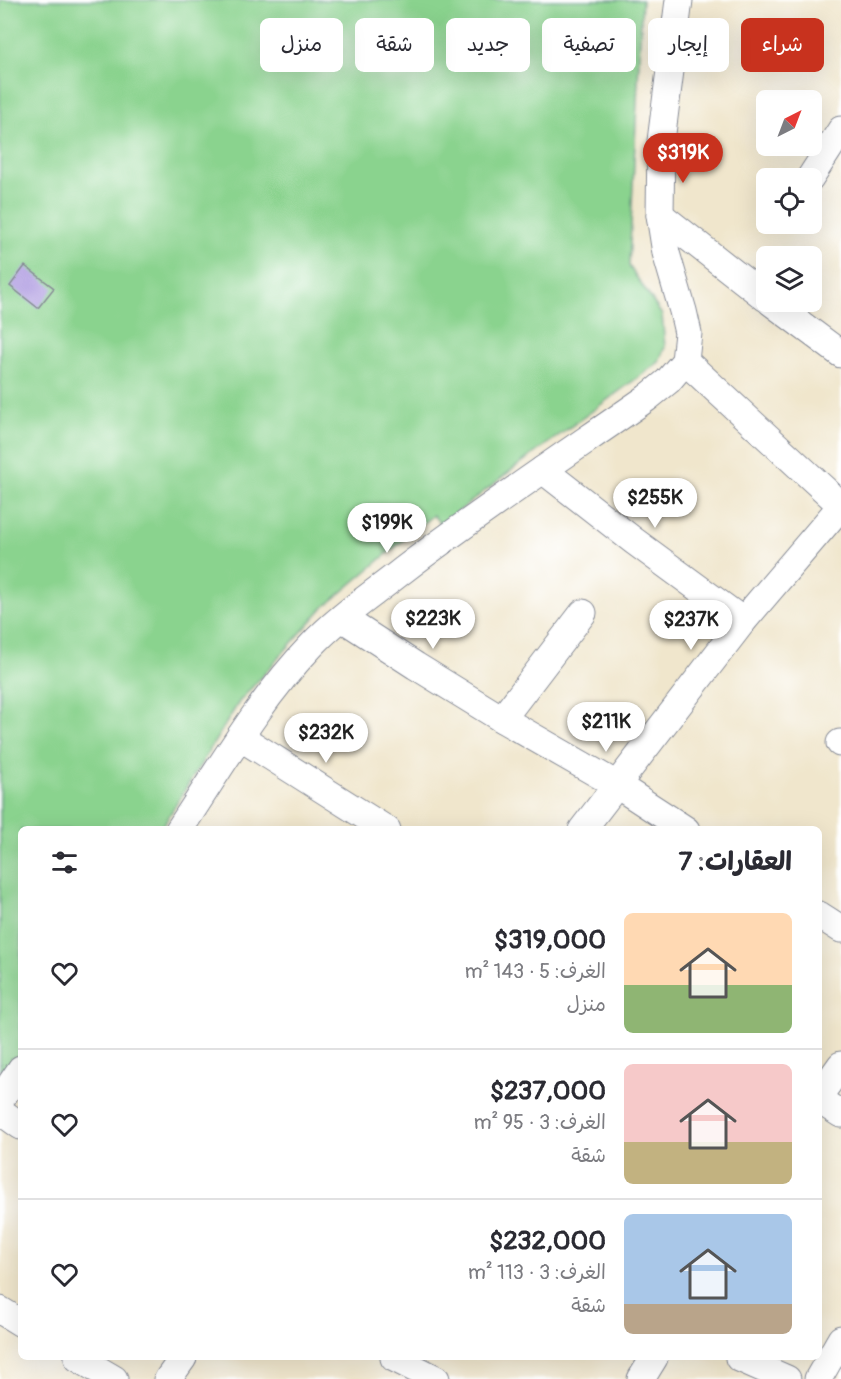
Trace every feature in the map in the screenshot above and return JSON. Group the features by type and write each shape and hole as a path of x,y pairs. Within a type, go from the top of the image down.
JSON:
{"street":[{"path":"182,826 240,737 282,680 312,645 342,618 453,532 646,398 668,381 685,361 688,333 666,253 660,215 661,141 680,0"},
{"path":"816,168 841,130"},
{"path":"660,215 756,290"},
{"path":"784,312 841,354"},
{"path":"585,826 743,621 841,506 685,361"},
{"path":"543,470 634,541 743,621"},
{"path":"501,719 583,613"},
{"path":"342,618 501,719 617,785 680,826"},
{"path":"240,737 381,826"},
{"path":"822,917 841,929"},
{"path":"822,1092 841,1065"},
{"path":"0,1100 18,1073"},
{"path":"822,1102 841,1114"},
{"path":"0,1111 18,1124"},
{"path":"0,1310 18,1321"},
{"path":"818,1379 841,1339"},
{"path":"81,1360 114,1379"},
{"path":"168,1379 182,1360"},
{"path":"398,1360 436,1379"},
{"path":"640,1379 653,1360"},
{"path":"744,1360 787,1379"}],"green space":[{"path":"0,0 642,0 629,266 662,315 665,347 659,362 441,525 433,515 322,609 239,702 163,826 18,826 18,1054 10,1066 0,1071"}],"building":[{"path":"25,266 54,288 38,308 10,286"}]}
